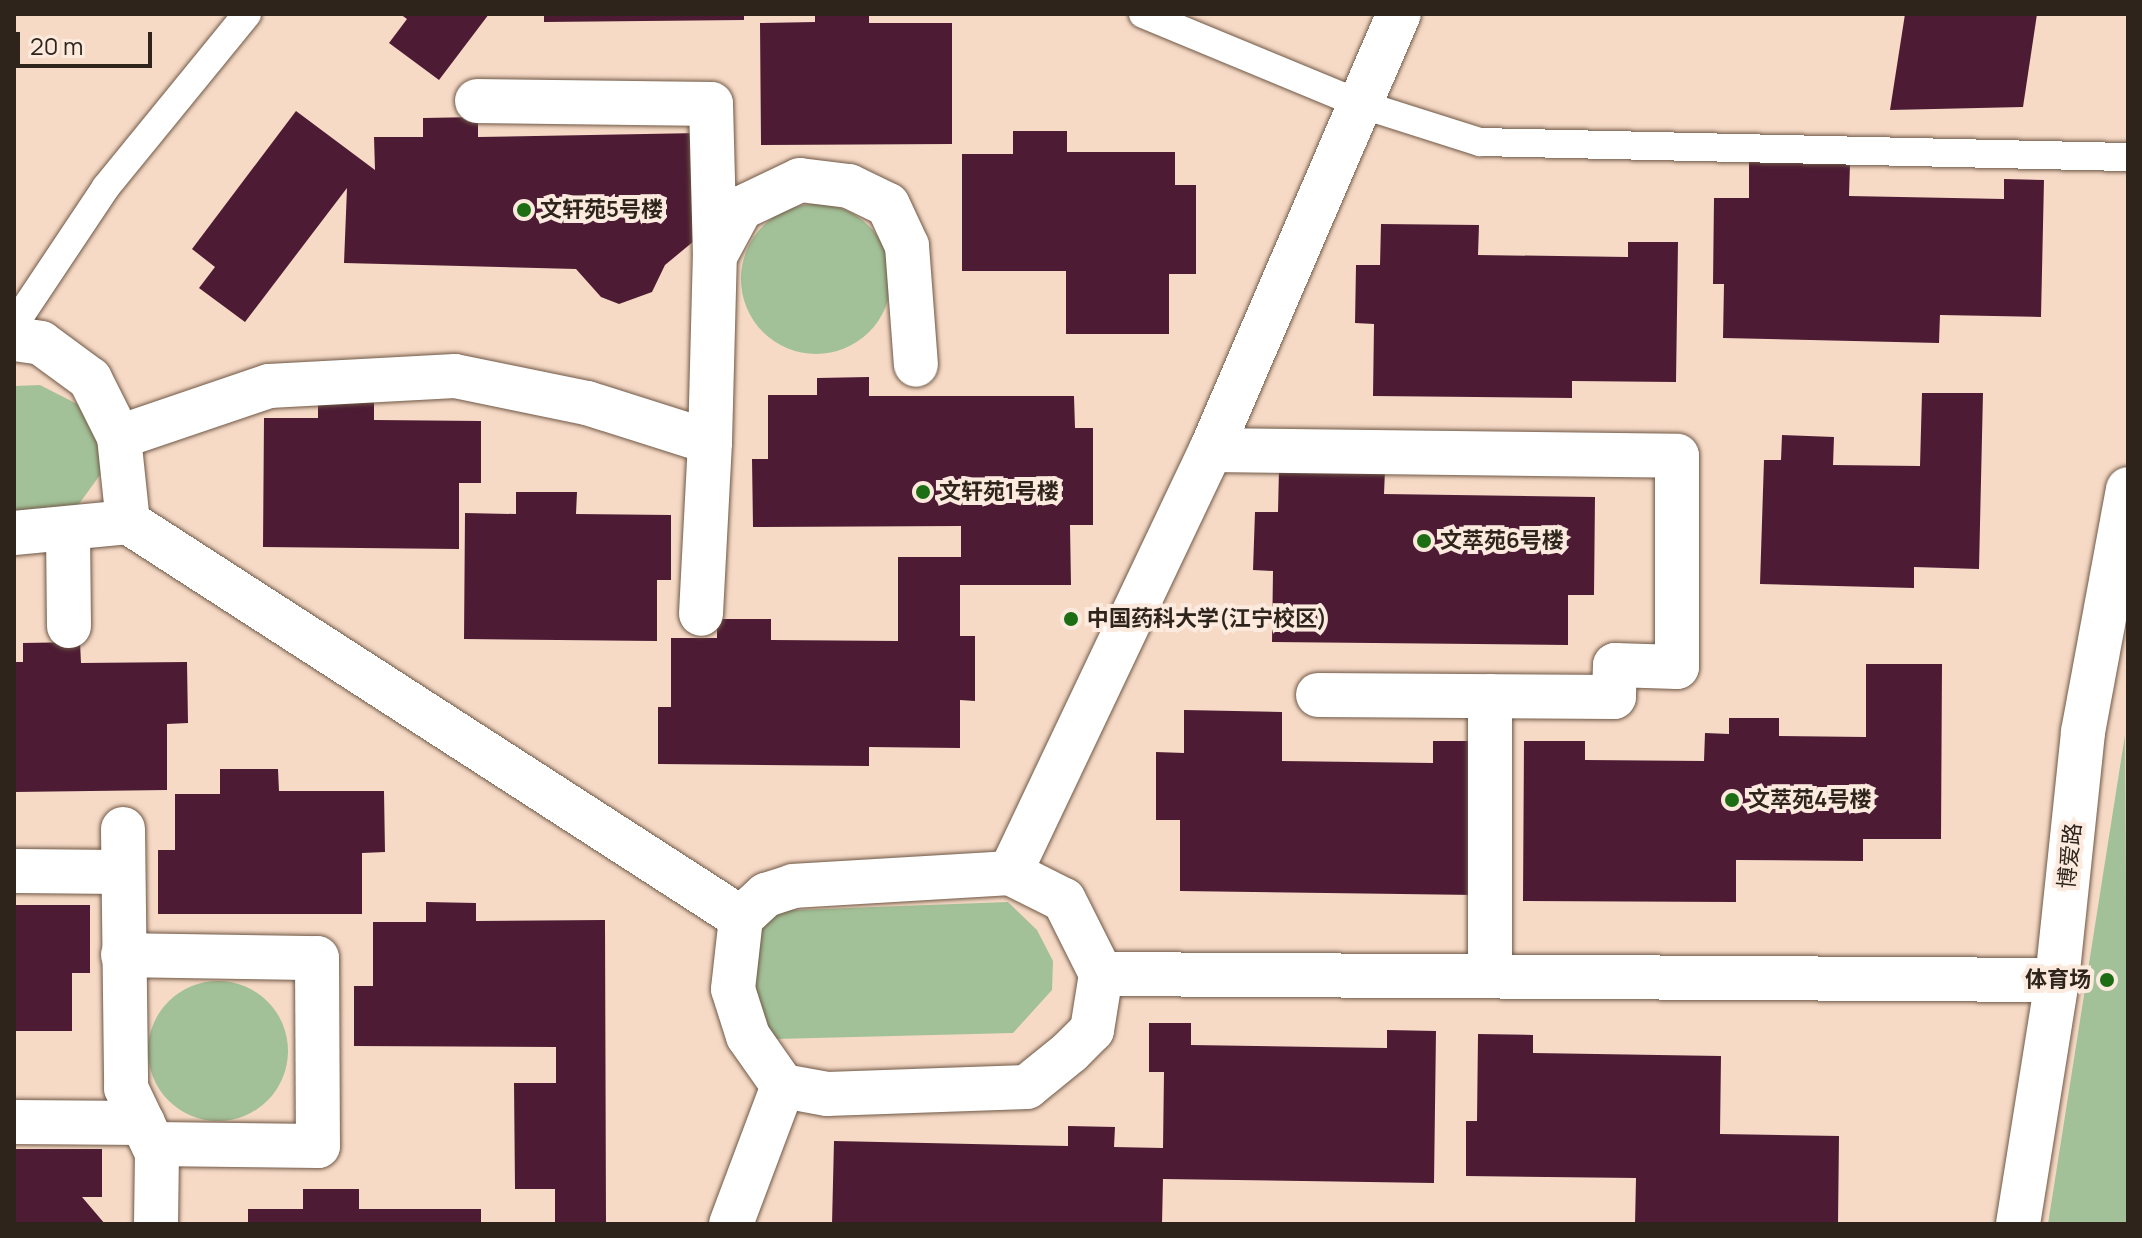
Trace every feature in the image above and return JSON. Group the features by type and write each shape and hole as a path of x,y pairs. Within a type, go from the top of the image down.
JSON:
{"street":[{"path":"1010,873 1211,450 1399,14"},
{"path":"477,101 711,104 715,256 701,614"},
{"path":"715,256 741,208 800,180 849,186 888,205 907,246 916,365"},
{"path":"14,339 41,343 90,379 119,437 128,522"},
{"path":"119,437 269,386 455,376 587,403 710,442"},
{"path":"1211,450 1677,456 1677,667 1615,665 1614,697 1318,695"},
{"name":"博爱路","path":"2018,1224 2057,980 2083,732 2128,489"},
{"path":"14,533 68,531 128,522 741,918"},
{"path":"68,531 69,626"},
{"path":"1490,696 1490,975"},
{"path":"123,829 126,1088 148,1133 156,1224"},
{"path":"14,871 123,872"},
{"path":"1010,873 1064,900 1101,974 1092,1030 1027,1087 827,1094 783,1086 748,1036 733,989 741,918 766,895 793,886 1010,873"},
{"path":"14,1122 318,1146 317,958 123,955"},
{"path":"1101,974 2057,980"},
{"path":"731,1224 783,1086"}],"lane":[{"path":"14,325 106,187 247,14"},
{"path":"1143,14 1360,104 1480,142 2128,157"}],"green space":[{"path":"816,204 845,210 869,226 885,250 891,279 885,308 869,332 845,348 816,354 787,348 763,332 747,308 741,279 747,250 763,226 787,210"},
{"path":"40,385 83,407 103,451 100,475 71,515 14,524 14,386"},
{"name":"体育场","path":"2125,735 2128,1224 2048,1224"},
{"path":"1008,902 1037,930 1053,961 1052,990 1013,1033 775,1039 752,1020 742,944 769,911"},
{"path":"218,981 245,987 267,1002 282,1024 288,1051 282,1078 267,1100 245,1115 218,1121 191,1115 169,1100 154,1078 148,1051 154,1024 169,1002 191,987"}],"building":[{"path":"400,14 489,14 439,80 389,43 407,19"},
{"path":"544,14 744,14 744,20 544,22"},
{"path":"815,14 869,14 869,23 952,23 952,144 761,145 760,23 815,22"},
{"path":"1905,14 2037,14 2023,107 1890,110"},
{"name":"文轩苑5号楼","path":"296,111 375,170 374,137 423,137 423,118 478,117 478,137 700,133 700,236 665,265 652,292 619,304 601,297 576,269 344,263 347,188 245,322 199,288 215,267 192,249"},
{"path":"1013,131 1067,131 1067,152 1175,152 1175,185 1196,185 1196,274 1169,274 1169,334 1066,334 1066,271 962,271 962,154 1013,154"},
{"path":"1749,161 1850,164 1849,196 2004,199 2004,179 2044,180 2041,317 1940,315 1939,343 1723,338 1724,284 1713,284 1714,198 1749,198"},
{"path":"1381,224 1479,225 1478,255 1628,257 1628,242 1678,242 1676,382 1572,381 1572,398 1373,396 1374,324 1355,323 1356,265 1380,265"},
{"path":"869,377 869,396 1074,396 1075,428 1093,428 1093,525 1070,525 1071,585 960,585 960,636 975,636 975,701 960,700 960,748 869,747 869,766 658,764 658,707 671,707 671,638 717,638 717,619 771,619 771,640 898,641 898,557 961,557 961,526 753,527 752,459 768,459 768,395 817,395 817,378"},
{"path":"1922,393 1983,393 1979,569 1914,567 1914,588 1760,584 1764,460 1781,460 1782,435 1834,437 1833,465 1920,466"},
{"path":"318,401 374,401 374,420 481,421 481,483 459,483 459,549 263,547 264,418 318,418"},
{"name":"文萃苑6号楼","path":"1279,469 1385,470 1384,494 1595,497 1594,595 1568,595 1568,645 1272,642 1273,571 1253,570 1255,512 1278,512"},
{"path":"516,492 577,492 576,514 671,515 671,580 657,580 657,641 464,639 465,513 516,514"},
{"path":"80,642 81,663 187,662 188,723 167,724 167,790 14,792 14,662 23,662 23,643"},
{"name":"文萃苑4号楼","path":"1866,664 1942,664 1941,839 1863,839 1863,861 1736,860 1736,902 1523,901 1524,741 1585,741 1585,760 1704,761 1705,733 1729,734 1729,718 1779,718 1779,736 1866,737"},
{"path":"1184,710 1282,712 1282,761 1433,763 1433,741 1478,741 1476,895 1180,891 1180,820 1156,820 1156,752 1184,753"},
{"path":"220,769 278,769 279,791 384,791 385,852 362,853 362,914 158,914 158,850 175,850 175,794 220,794"},
{"path":"426,902 476,903 476,921 605,920 606,1224 555,1224 555,1189 515,1189 514,1083 556,1083 556,1047 354,1046 354,986 373,986 373,922 426,922"},
{"path":"14,905 90,905 90,973 72,973 72,1031 14,1031"},
{"path":"1149,1023 1191,1023 1191,1045 1387,1048 1387,1030 1436,1031 1434,1183 1163,1179 1162,1224 832,1224 834,1141 1068,1146 1068,1126 1115,1127 1114,1147 1163,1148 1164,1072 1149,1072"},
{"path":"1478,1034 1533,1035 1533,1053 1721,1056 1720,1134 1839,1136 1838,1224 1635,1224 1636,1178 1466,1176 1466,1121 1477,1121"},
{"path":"14,1149 102,1149 102,1197 82,1197 105,1224 14,1224"},
{"path":"303,1189 359,1189 359,1209 481,1209 481,1224 248,1224 248,1209 303,1209"}],"place":[{"name":"文轩苑5号楼","path":"524,210"},
{"name":"文轩苑1号楼","path":"923,492"},
{"name":"文萃苑6号楼","path":"1424,541"},
{"name":"中国药科大学(江宁校区)","path":"1071,619"},
{"name":"文萃苑4号楼","path":"1732,800"},
{"name":"体育场","path":"2107,980"}]}
